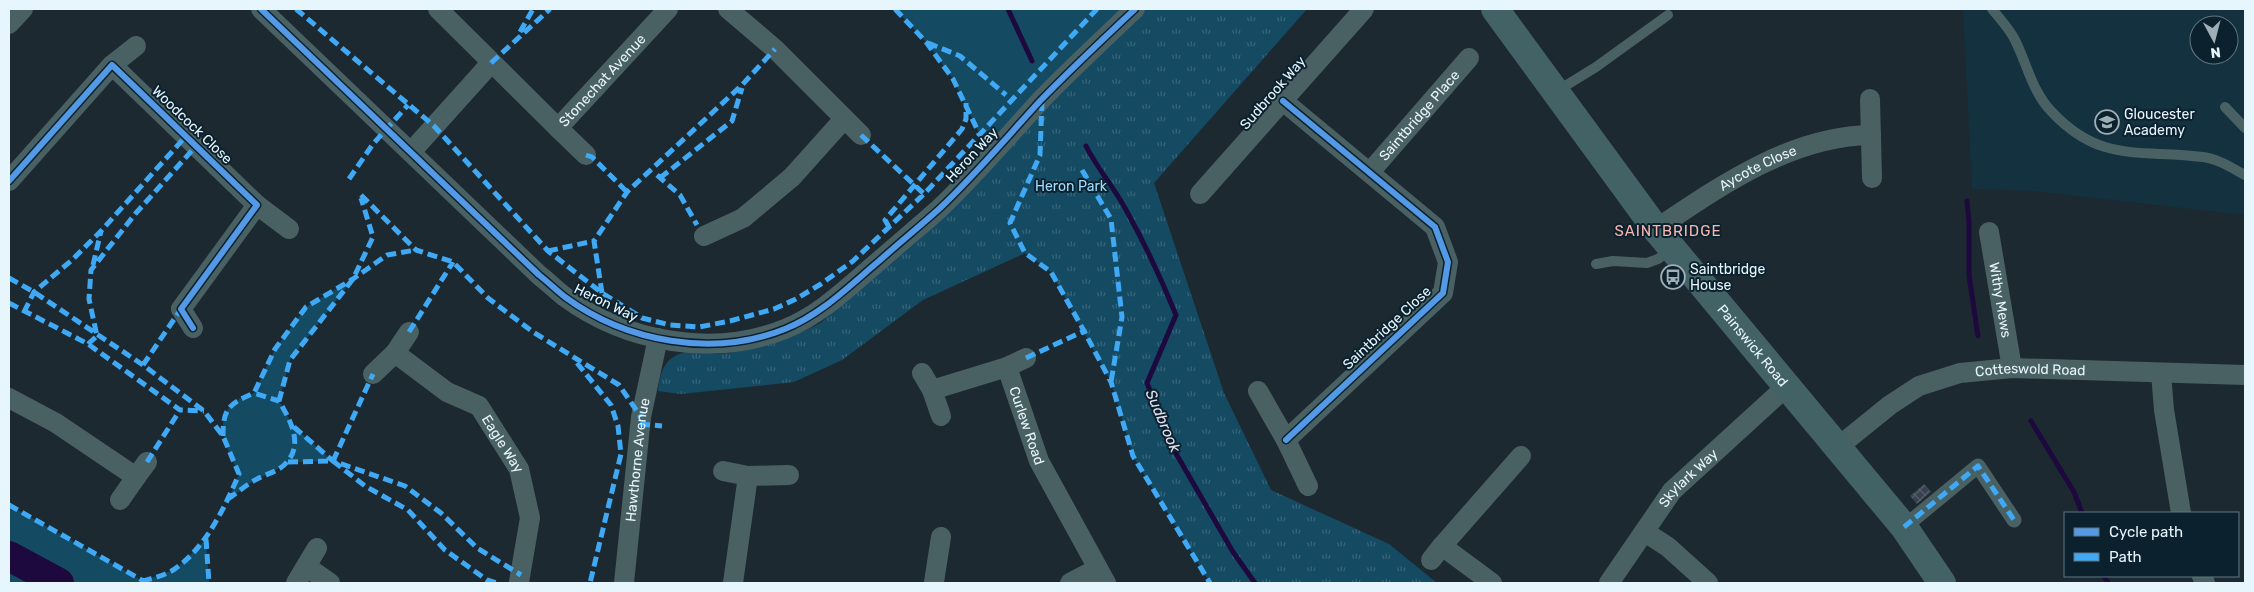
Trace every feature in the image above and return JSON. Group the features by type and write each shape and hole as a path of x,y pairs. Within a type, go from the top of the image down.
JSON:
{"main road":[{"name":"Painswick Road","path":"1495,9 1664,239 1904,528 1942,583"}],"street":[{"path":"9,24 23,9"},
{"name":"Heron Way","path":"262,9 565,297 590,312 626,329 658,338 688,343 717,344 750,339 784,330 817,314 940,208 1060,81 1135,9"},
{"name":"Stonechat Avenue","path":"438,9 558,128 668,9"},
{"path":"728,9 775,49 861,135"},
{"name":"Sudbrook Way","path":"1211,192 1284,101 1364,9"},
{"path":"9,181 112,65 136,46"},
{"name":"Saintbridge Place","path":"1370,172 1469,57"},
{"path":"411,152 491,63"},
{"name":"Woodcock Close","path":"112,65 257,205 289,229"},
{"path":"1870,99 1872,178"},
{"name":"Saintbridge Close","path":"1284,101 1435,227 1448,262 1443,293 1286,440"},
{"path":"704,238 743,218 792,177 844,119"},
{"path":"558,128 586,156"},
{"name":"Aycote Close","path":"1664,239 1721,185 1776,158 1827,140 1871,135"},
{"path":"193,328 181,309 257,205"},
{"name":"Withy Mews","path":"1989,232 2012,368"},
{"path":"373,374 395,353 409,332"},
{"name":"Hawthorne Avenue","path":"624,583 641,417 658,338"},
{"name":"Eagle Way","path":"395,353 446,392 479,406 519,469 530,518 522,583"},
{"path":"941,416 927,382 1006,367 1026,358"},
{"name":"Curlew Road","path":"1006,367 1039,461 1102,576 1070,583"},
{"name":"Cotteswold Road","path":"1838,447 1890,404 1920,386 1960,373 2012,368 2245,375"},
{"path":"2162,373 2164,410 2181,512"},
{"name":"Skylark Way","path":"1609,583 1672,491 1786,387"},
{"path":"1258,391 1286,440 1308,486"},
{"path":"9,398 141,470 120,500"},
{"path":"1492,583 1437,553 1521,456"},
{"path":"1904,528 1978,466 2014,520"},
{"path":"723,471 748,476 789,475"},
{"path":"733,583 748,476"},
{"path":"1645,532 1668,547 1708,583"},
{"path":"936,583 941,537"},
{"path":"317,548 301,575 330,583"}],"lane":[{"path":"1992,9 2014,37 2041,99 2064,124 2083,138 2106,148 2128,153 2204,157 2220,162 2245,175"},
{"path":"1557,91 1596,67 1668,16"},
{"path":"2225,107 2245,128"},
{"path":"1596,264 1613,261 1647,263 1658,259 1664,239"}],"shaded area":[{"name":"Gloucester Academy","path":"1963,9 2245,9 2245,215 2033,191 1972,189"}],"green space":[{"path":"895,9 1135,9 993,152 979,133 953,79 926,42"},
{"name":"Heron Park","path":"1130,9 1307,9 1154,183 1224,393 1271,490 1389,544 1437,583 1210,583 1133,456 1111,382 1051,272 1025,253 923,300 842,360 794,382 681,394 658,391 665,366 677,355 692,352 719,354 747,350 784,339 822,322"},
{"path":"353,279 290,360 279,401 294,427 333,461 288,462 271,473 256,479 228,500 239,474 230,456 224,436 224,417 228,408 238,400 254,393 275,349 306,307"},
{"path":"9,505 143,581 176,569 206,539 209,583 9,583"}],"building":[{"path":"1924,484 1931,492 1917,504 1910,496"}],"waterway":[{"name":"Sudbrook","path":"1008,9 1032,61"},
{"name":"Sudbrook","path":"1086,146 1132,221 1152,260 1176,315 1147,383 1174,450 1233,552 1255,583"},
{"path":"1967,201 1969,275 1978,336"},
{"path":"2031,421 2074,492 2082,512"},
{"path":"9,556 59,583"},
{"path":"2105,577 2108,583"}],"marked path":[{"path":"296,9 434,126 548,251 602,293 642,318 670,325 699,327 774,309 796,299 821,284 853,261 924,194 1097,9"},
{"path":"520,32 533,9"},
{"path":"491,63 550,9"},
{"path":"895,9 926,42 953,79 979,133"},
{"path":"928,43 960,56 1006,95"},
{"path":"602,293 594,241 627,192 742,85 775,49"},
{"path":"660,178 732,121 742,88"},
{"path":"1042,101 1040,155 1010,223 1025,253 1051,272 1084,331 1111,382 1133,456 1210,583"},
{"path":"889,227 885,220 962,129 966,119 966,103"},
{"path":"349,179 373,144 408,105"},
{"path":"861,135 924,194"},
{"path":"24,312 34,292 72,260 101,231 186,136"},
{"path":"88,344 97,336 89,299 91,270 136,213 196,146"},
{"path":"586,155 592,157 627,192"},
{"path":"1082,170 1111,219 1122,317 1111,382"},
{"path":"657,175 680,195 697,225"},
{"path":"361,195 416,250 453,262 488,298 533,332 619,385 641,417"},
{"path":"279,401 290,360 353,279 373,237 361,198"},
{"path":"93,265 101,231"},
{"path":"548,251 594,241"},
{"path":"223,436 224,419 229,408 239,400 254,393 275,349 306,307 353,279 387,255 416,250"},
{"path":"409,332 453,262"},
{"path":"9,278 34,292 143,365 204,411 223,436 239,474 214,526 197,549 176,568 168,573 143,581"},
{"path":"9,303 88,344 180,410 204,411"},
{"path":"143,365 181,309"},
{"path":"1026,358 1084,331"},
{"path":"577,363 611,405 618,426 621,454 590,583"},
{"path":"333,461 373,374"},
{"path":"228,499 253,481 284,465 292,455 294,447 293,431 279,401 254,393"},
{"path":"147,462 180,410"},
{"path":"640,424 662,426"},
{"path":"294,427 333,461 405,486 441,513 477,548 521,575"},
{"path":"288,462 333,461 365,486 408,510 445,550 487,580 497,583"},
{"path":"1904,527 1978,466 2014,520"},
{"path":"9,505 147,583"},
{"path":"206,539 209,583"}],"cycle path":[{"path":"261,9 539,275 565,297 615,325 642,335 671,341 700,343 729,343 757,338 785,329 811,316 835,299 939,209 1040,101 1135,9"},
{"path":"9,181 112,65 257,205 181,309 193,328"},
{"path":"1283,101 1435,227 1448,262 1443,293 1286,440"}],"place":[{"name":"Gloucester Academy","path":"2107,122"},
{"name":"Saintbridge House","path":"1673,277"}],"district":[{"name":"SAINTBRIDGE","path":"1668,231"}]}
